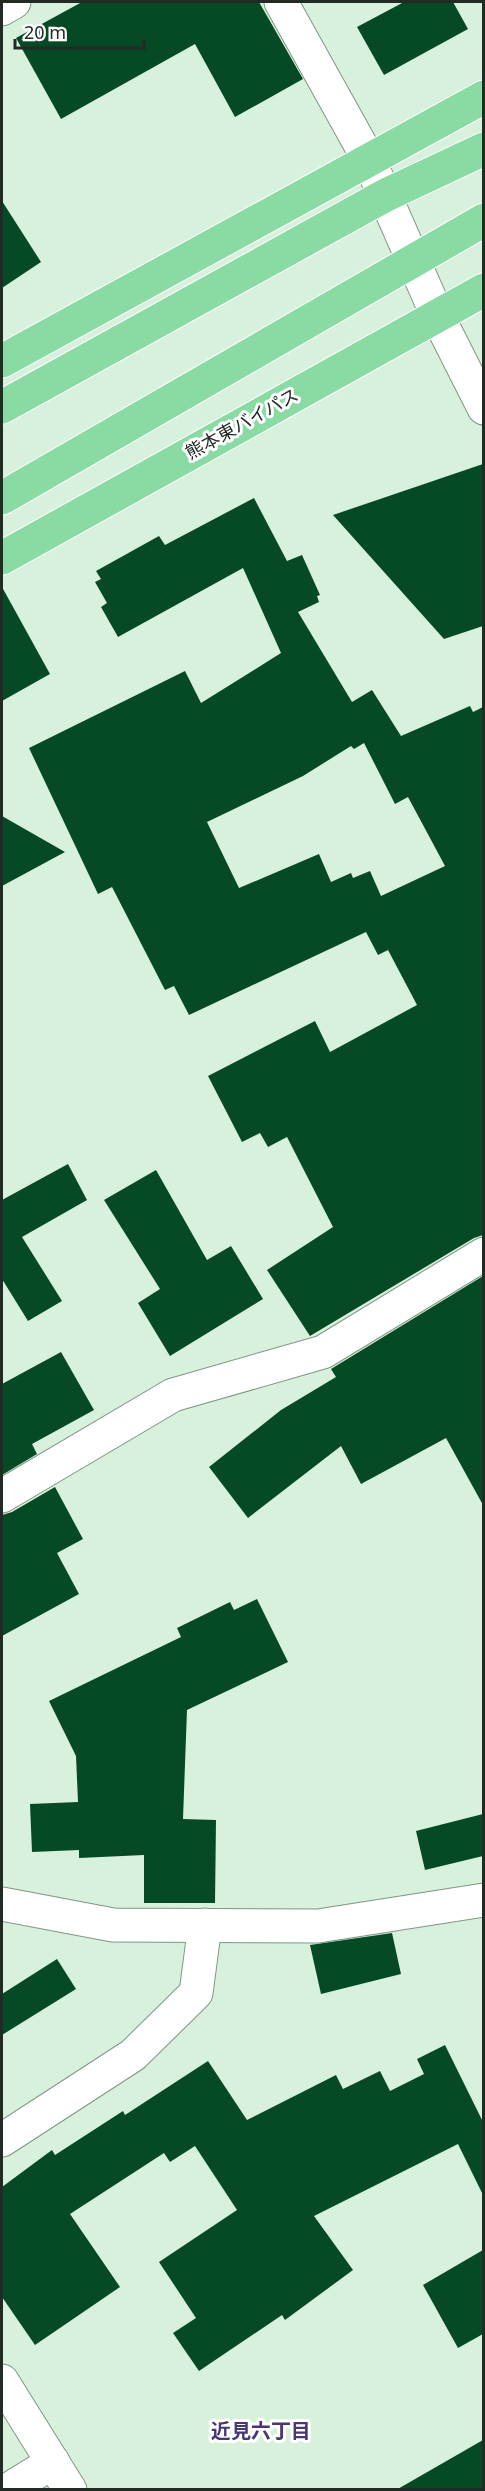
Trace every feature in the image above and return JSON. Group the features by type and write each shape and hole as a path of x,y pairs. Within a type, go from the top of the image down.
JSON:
{"highway":[{"path":"2,361 483,96"},
{"path":"2,407 386,195 483,149"},
{"path":"2,498 483,220"},
{"name":"熊本東バイパス","path":"2,558 483,290"}],"street":[{"path":"2,9 14,2"},
{"path":"281,2 369,159 415,259 438,317 483,408"},
{"path":"2,1496 173,1395 323,1352 483,1254"},
{"path":"2,1904 113,1925 318,1926 483,1900"},
{"path":"2,2140 133,2055 196,1993 205,1925"},
{"path":"2,2381 70,2490"},
{"path":"8,2490 53,2462"}],"building":[{"path":"82,2 259,2 303,79 235,117 195,44 61,119 16,38"},
{"path":"404,2 453,2 468,29 384,75 357,27"},
{"path":"2,201 41,262 2,288"},
{"path":"483,464 483,626 444,639 333,515"},
{"path":"254,498 287,561 302,555 320,595 317,596 319,602 298,612 352,702 372,690 401,736 470,706 473,712 483,707 483,1235 474,1238 310,1336 267,1270 333,1227 287,1137 268,1147 260,1133 242,1142 208,1076 315,1021 330,1052 417,1005 388,950 378,955 366,932 189,1015 174,986 165,990 112,887 98,894 29,748 185,671 201,703 281,653 243,568 118,637 101,607 107,603 95,582 101,579 96,571 159,536 165,545","holes":["364,743 395,804 408,797 445,866 381,896 370,871 353,878 351,873 331,882 319,854 239,888 207,822 303,776 351,746 354,749"]},
{"path":"2,587 50,674 2,701"},
{"path":"2,816 65,852 2,886"},
{"path":"68,1164 87,1200 22,1237 62,1301 28,1321 2,1279 2,1200"},
{"path":"156,1170 207,1260 231,1246 263,1299 170,1356 138,1303 160,1289 104,1200"},
{"path":"483,1276 483,1505 446,1438 361,1484 341,1446 248,1518 209,1467 281,1410 336,1377 331,1369"},
{"path":"61,1352 94,1410 32,1444 37,1454 2,1475 2,1384"},
{"path":"55,1487 83,1539 57,1553 79,1594 2,1636 2,1515 12,1512"},
{"path":"257,1599 288,1662 187,1710 183,1819 216,1820 215,1903 144,1903 144,1855 79,1858 79,1850 32,1852 30,1804 78,1802 76,1756 49,1701 181,1637 177,1628 230,1602 234,1610"},
{"path":"483,1814 483,1856 425,1870 416,1831"},
{"path":"392,1933 401,1974 321,1994 310,1945"},
{"path":"57,1959 76,1989 2,2035 2,1994"},
{"path":"445,2045 483,2122 483,2195 458,2144 314,2216 353,2270 285,2320 282,2315 199,2371 173,2333 196,2318 159,2262 237,2210 195,2146 170,2162 164,2153 70,2214 120,2287 35,2345 2,2297 2,2187 52,2150 55,2155 123,2111 125,2115 208,2061 247,2120 336,2075 343,2089 380,2071 390,2091 424,2074 417,2059"},
{"path":"483,2250 483,2334 458,2348 423,2285"},
{"path":"483,2440 483,2490 396,2490"}],"district":[{"name":"近見六丁目","path":"261,2431"}]}
